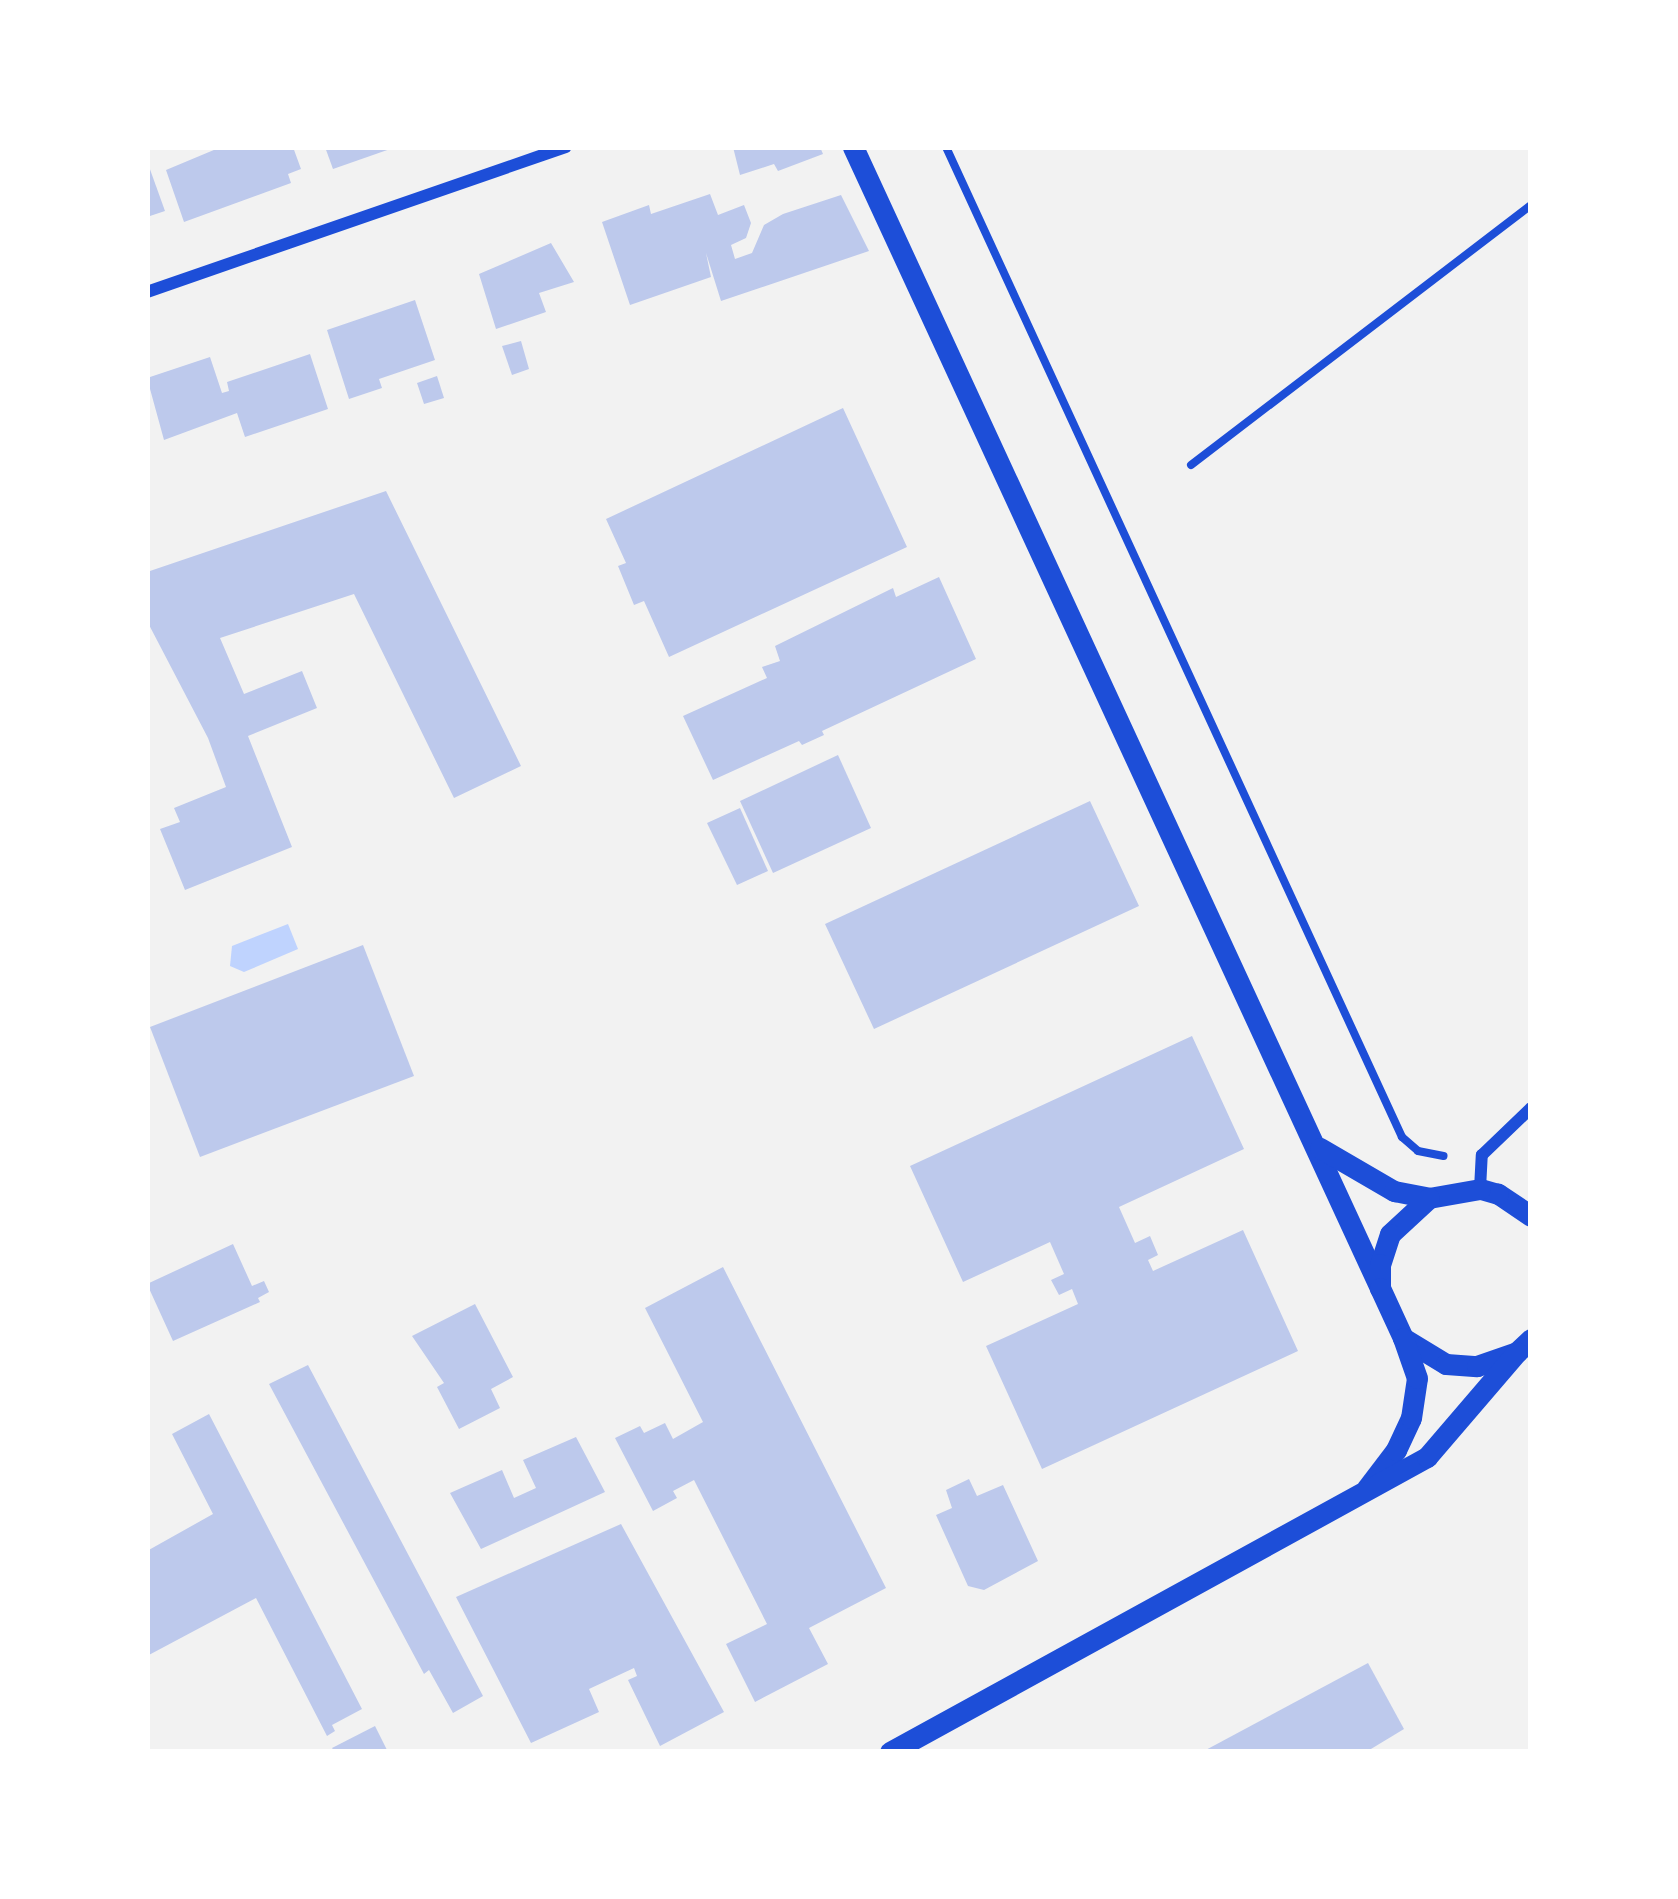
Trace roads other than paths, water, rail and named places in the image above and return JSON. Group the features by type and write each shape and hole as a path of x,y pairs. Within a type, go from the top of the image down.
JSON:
{"street":[{"path":"147,292 566,147"},
{"path":"853,147 1319,1148 1418,1378 1411,1418 1396,1450 1359,1498"},
{"path":"1531,1108 1482,1155 1489,1191 1531,1216"},
{"path":"1319,1148 1394,1191 1429,1198 1489,1191 1531,1195"},
{"path":"1380,1288 1380,1264 1390,1234 1429,1198"},
{"path":"1403,1338 1446,1364 1477,1366 1524,1345"},
{"path":"890,1752 1427,1457 1524,1345"}],"water":[{"path":"288,924 298,949 244,972 230,966 232,946"}]}
